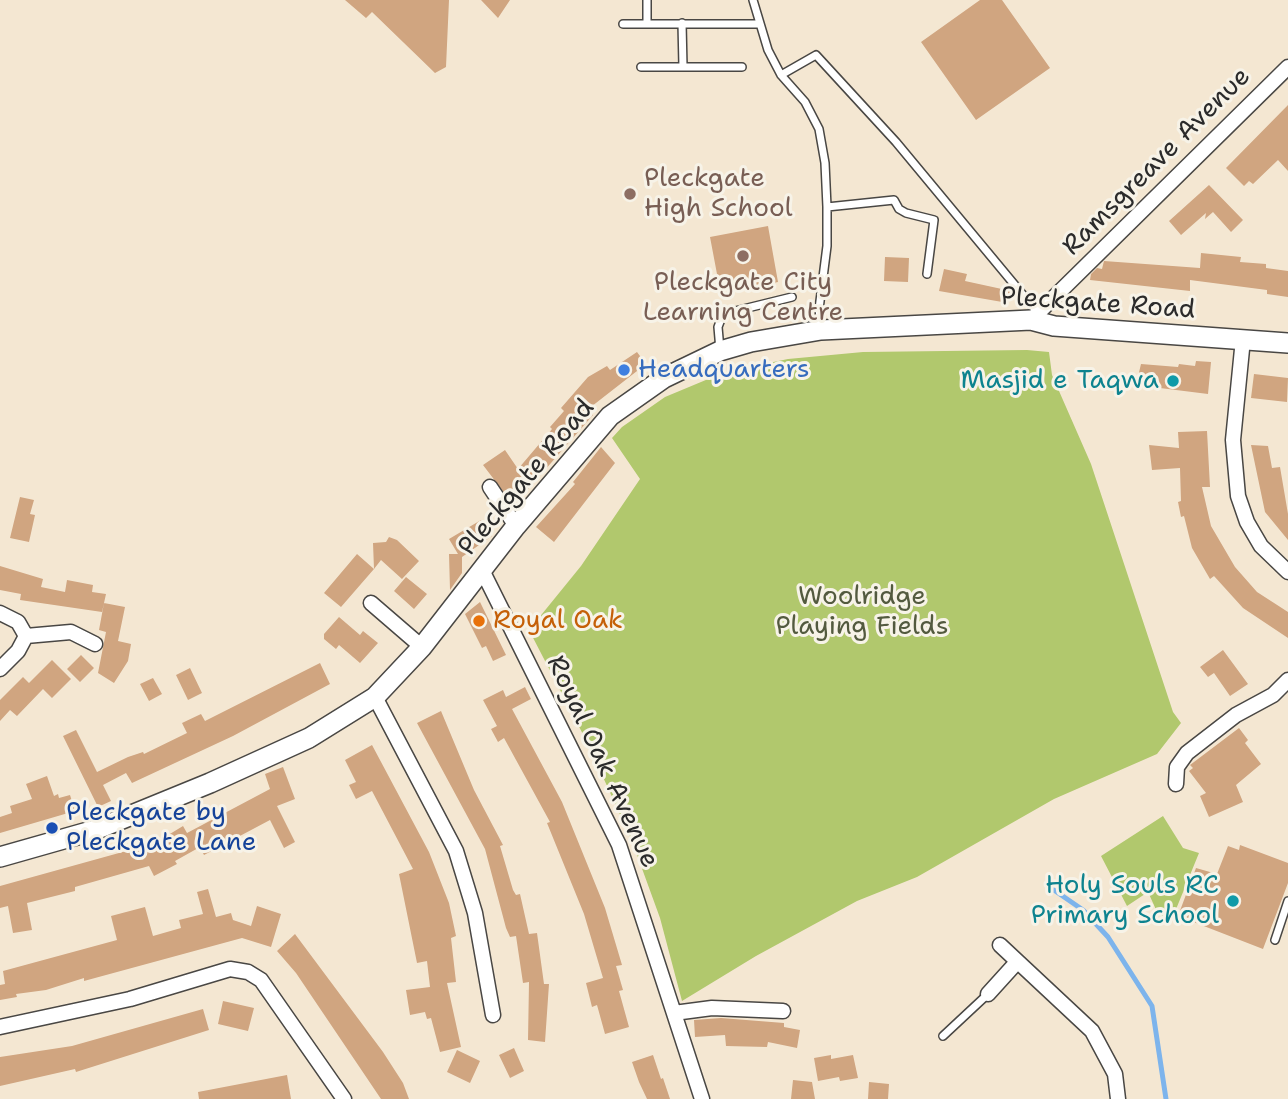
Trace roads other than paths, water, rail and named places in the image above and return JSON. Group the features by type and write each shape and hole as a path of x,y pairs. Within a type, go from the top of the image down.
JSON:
{"main road":[{"name":"Pleckgate Road","path":"0,857 95,831 210,783 309,738 374,697 422,647 483,572 516,526 610,416 664,378 720,351 751,342 821,330 1035,317 1054,326 1288,343"}],"street":[{"name":"Ramsgreave Avenue","path":"1035,317 1288,67"},
{"path":"1244,340 1233,440 1238,496 1247,522 1261,546 1288,572"},
{"path":"491,486 516,526"},
{"name":"Royal Oak Avenue","path":"483,572 619,845 702,1099"},
{"path":"371,603 422,647"},
{"path":"0,613 18,622 26,636"},
{"path":"26,636 71,632 94,644"},
{"path":"0,669 19,651 26,636"},
{"path":"1176,784 1177,767 1186,754 1237,715 1273,695 1288,680"},
{"path":"374,697 456,851 475,913 493,1015"},
{"path":"1000,945 1092,1031 1115,1074 1118,1099"},
{"path":"988,994 1017,962"},
{"path":"0,1027 130,999 230,969 248,972 261,980 344,1099"},
{"path":"674,1013 712,1008 783,1012"}],"lane":[{"path":"647,24 648,0"},
{"path":"753,0 768,50 781,75 804,102 819,129 825,163 827,207 821,330"},
{"path":"682,23 683,67"},
{"path":"622,24 760,24"},
{"path":"781,75 816,55 896,142 1035,317"},
{"path":"641,67 743,67"},
{"path":"827,207 894,200 899,209 906,213 934,220 927,274"},
{"path":"720,351 718,327 723,314 792,297"},
{"path":"1275,940 1288,901"},
{"path":"943,1036 988,994"}],"waterway":[{"path":"1051,888 1083,910 1108,937 1152,1006 1166,1099"}],"place":[{"name":"Pleckgate High School","path":"630,194"},
{"name":"Pleckgate City Learning Centre","path":"743,256"},
{"name":"Headquarters","path":"624,370"},
{"name":"Masjid e Taqwa","path":"1173,381"},
{"name":"Royal Oak","path":"479,621"},
{"name":"Pleckgate by Pleckgate Lane","path":"52,828"},
{"name":"Holy Souls RC Primary School","path":"1233,901"}],"park label":[{"name":"Woolridge Playing Fields","path":"862,612"}]}
